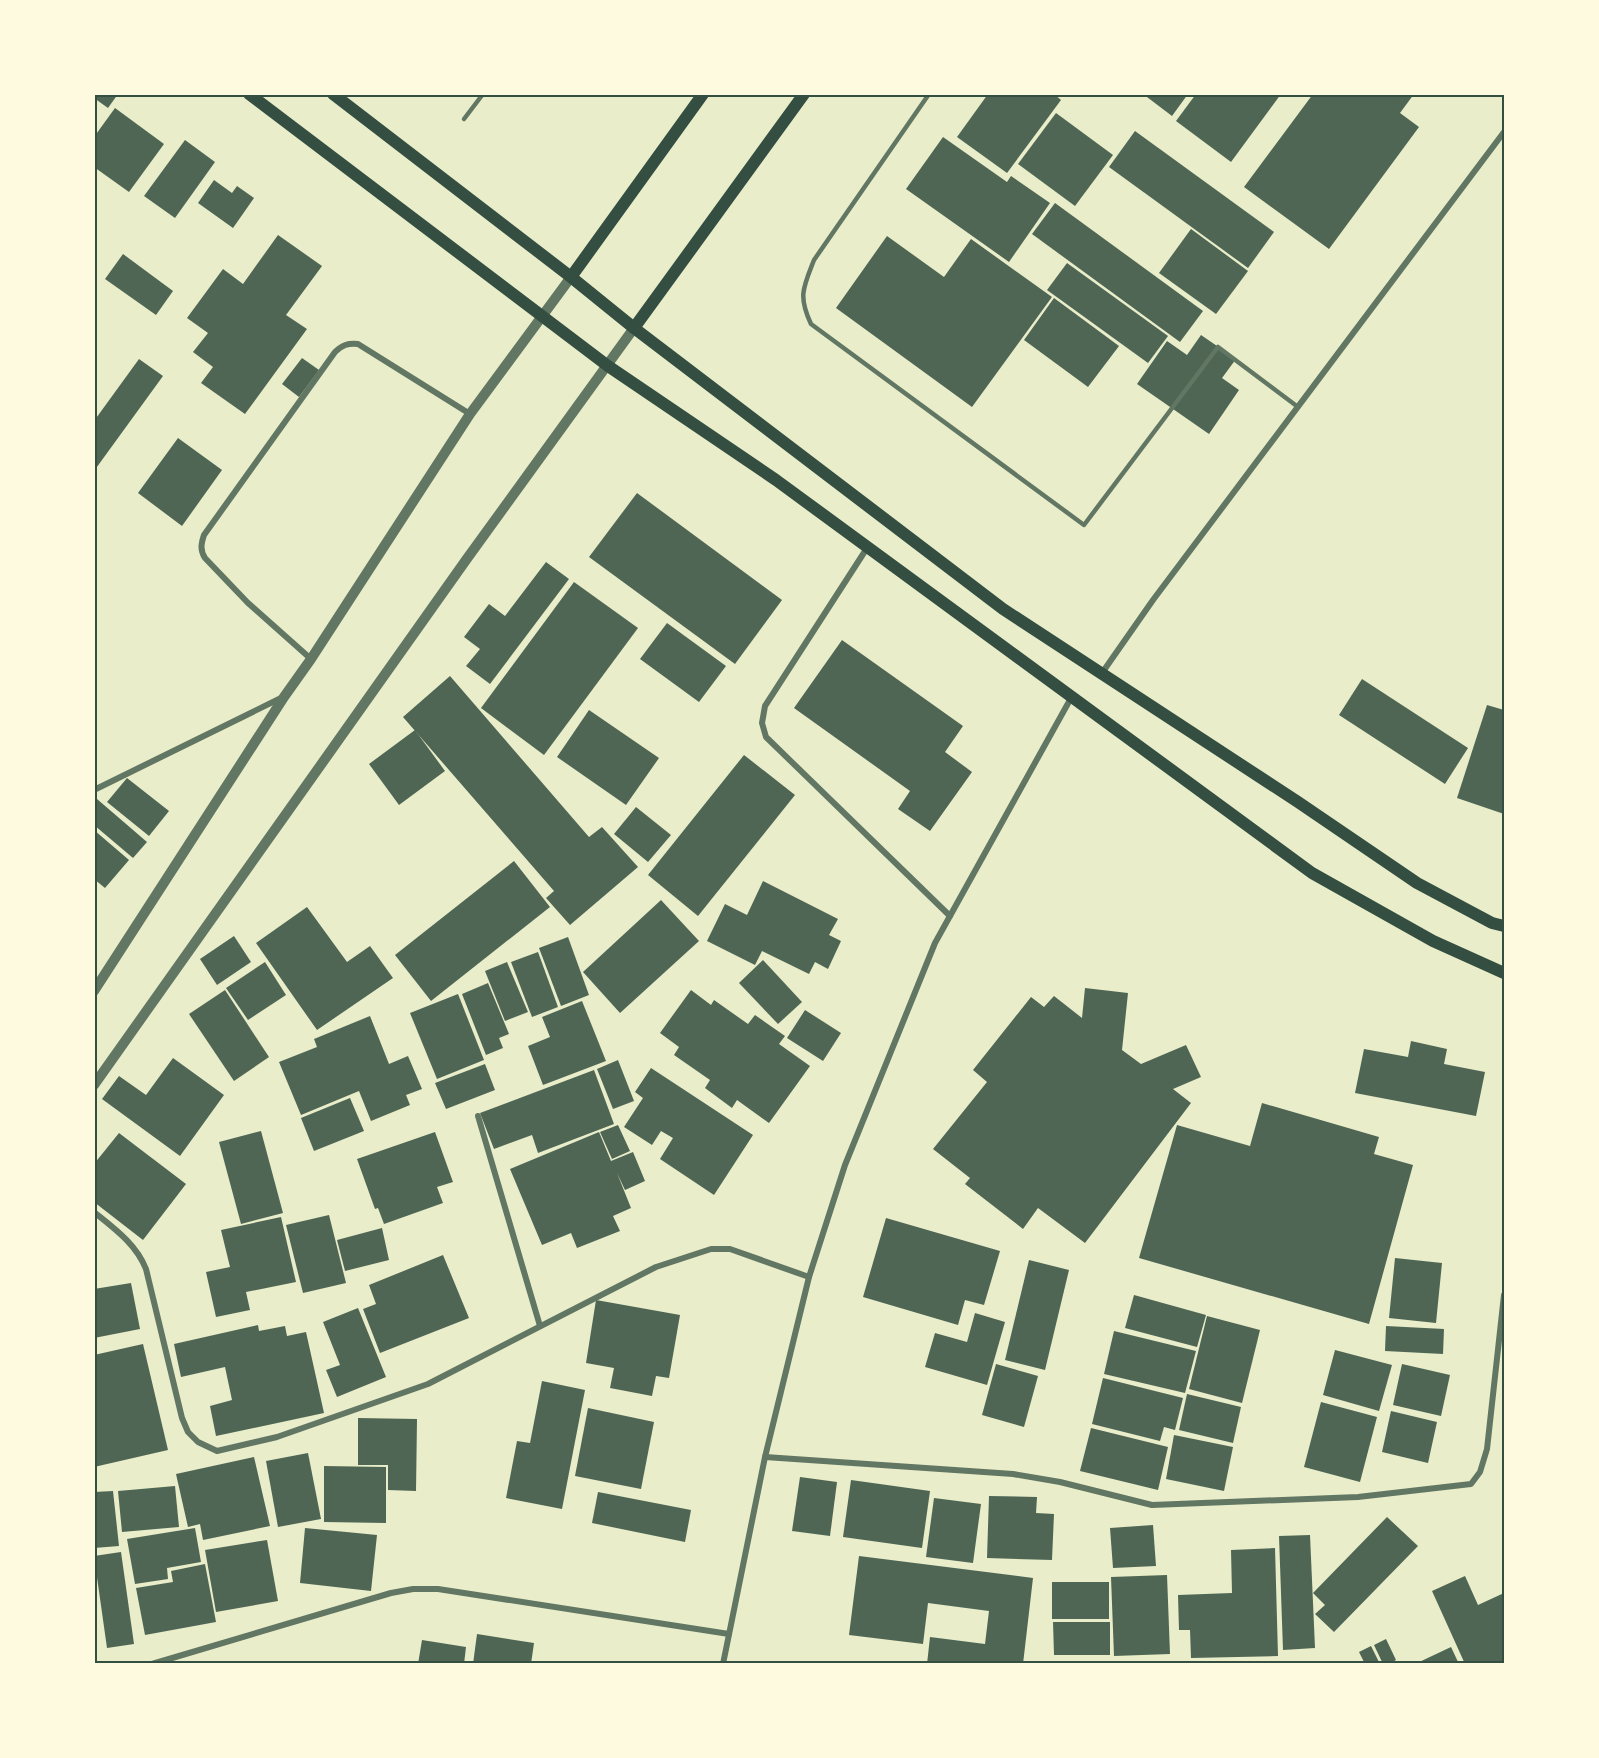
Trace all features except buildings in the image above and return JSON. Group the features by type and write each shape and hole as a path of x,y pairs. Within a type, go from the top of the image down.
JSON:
{"main road":[{"path":"249,94 608,366 776,480 1312,873 1433,941 1504,973"},
{"path":"333,94 634,328 1003,609 1417,883 1492,923 1504,926"},
{"path":"571,277 703,94"},
{"path":"634,328 804,94"}],"street":[{"path":"1101,674 1153,600 1504,132"},
{"path":"94,991 470,414 571,277"},
{"path":"94,1085 466,560 634,328"},
{"path":"311,659 248,603 205,558 201,544 204,535 334,352 349,343 358,344 470,414"},
{"path":"867,548 765,706 762,723 766,736 950,916"},
{"path":"94,790 284,697"},
{"path":"723,1664 765,1456 809,1277 845,1165 935,943 1071,698"},
{"path":"478,1116 540,1326"},
{"path":"94,1212 132,1244 141,1256 182,1418 188,1432 198,1442 217,1451 277,1437 428,1384 656,1267 711,1249 730,1249 809,1277"},
{"path":"765,1456 1013,1474 1060,1482 1152,1505 1358,1497 1471,1484 1480,1472 1487,1449 1504,1298"},
{"path":"152,1664 391,1593 413,1589 438,1589 729,1634"}],"lane":[{"path":"464,119 483,94"},
{"path":"929,94 814,260 802,288 805,310 811,324 1084,525 1218,347 1298,407"}]}
